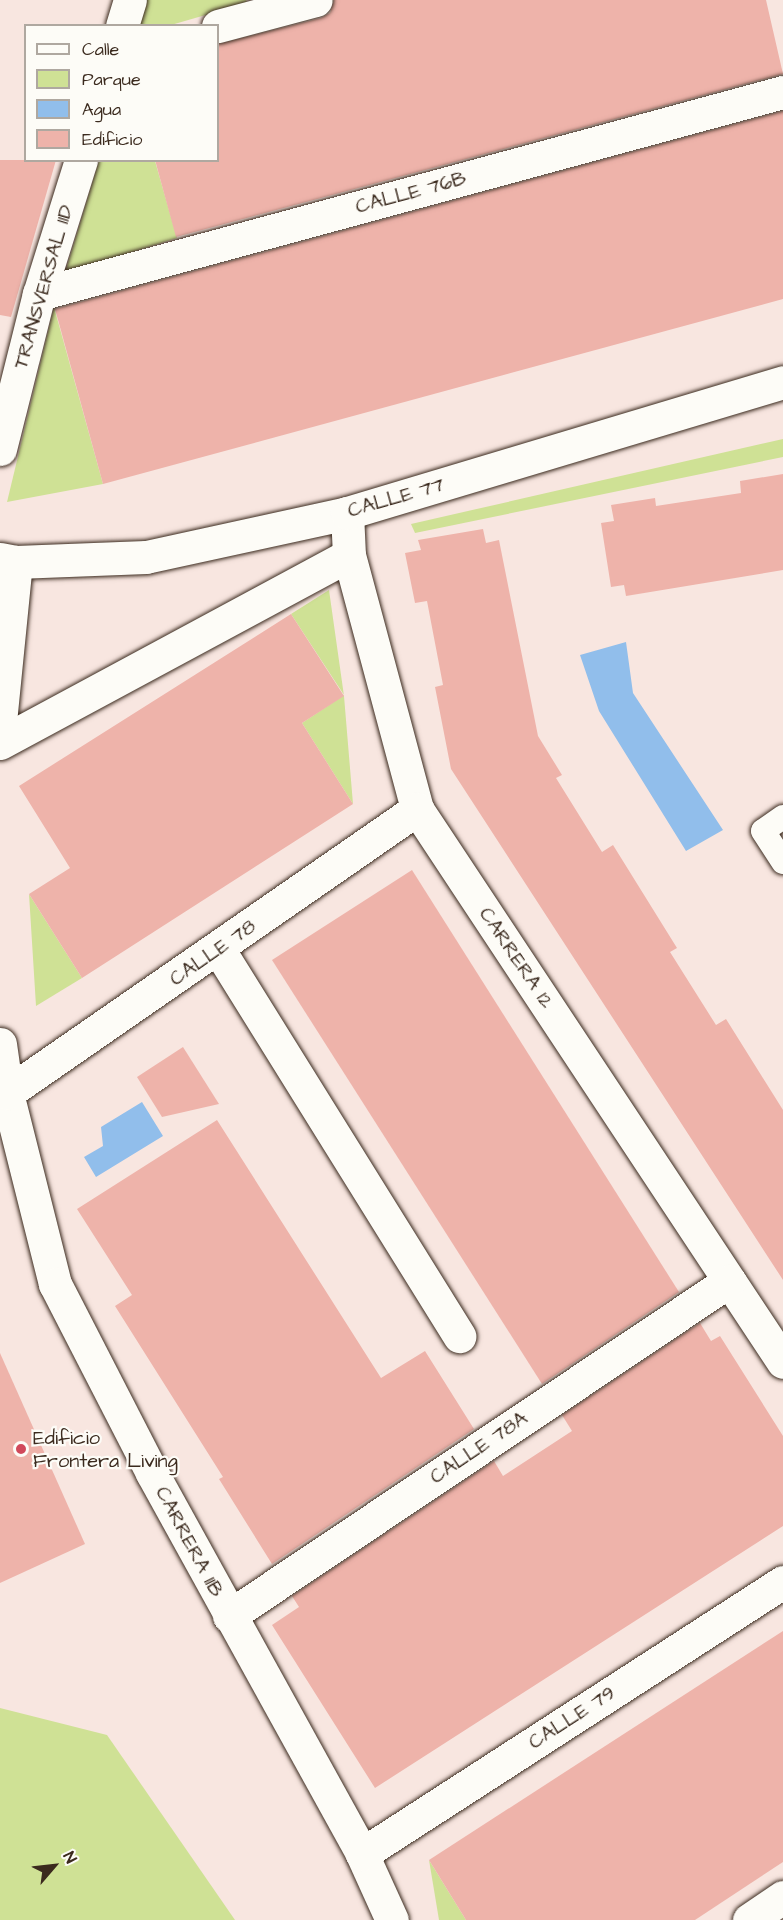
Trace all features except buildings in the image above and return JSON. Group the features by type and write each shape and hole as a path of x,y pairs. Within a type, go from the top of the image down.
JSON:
{"street":[{"path":"123,24 130,0"},
{"path":"219,26 316,0"},
{"name":"CALLE 76B","path":"39,294 783,92"},
{"name":"TRANSVERSAL 11D","path":"0,449 39,294 80,162"},
{"name":"CALLE 77","path":"8,561 146,557 347,513 783,382"},
{"name":"CARRERA 12","path":"347,513 349,555 417,810 783,1362"},
{"path":"0,743 349,555"},
{"path":"0,722 8,561"},
{"name":"CALLE 78","path":"7,1093 219,950 417,810"},
{"path":"219,950 459,1336"},
{"name":"CARRERA 11B","path":"0,1044 7,1093 55,1284 229,1616 362,1854 392,1920"},
{"name":"CALLE 78A","path":"229,1616 729,1281"},
{"name":"CALLE 79","path":"362,1854 783,1582"},
{"path":"749,1920 783,1897"}],"lane":[{"path":"783,817 763,831 783,862"}],"green space":[{"path":"143,0 246,0 247,3 174,24 136,24"},
{"path":"99,162 155,162 177,238 65,273"},
{"path":"54,307 103,484 7,502"},
{"path":"783,439 783,457 415,533 411,524"},
{"path":"329,590 344,695 291,614"},
{"path":"344,696 353,804 302,723"},
{"path":"29,894 82,978 36,1006"},
{"path":"0,1708 107,1735 235,1920 0,1920"},
{"path":"429,1860 466,1920 439,1920"}],"water":[{"path":"626,642 633,693 723,830 686,851 599,711 580,655"},
{"path":"142,1102 163,1136 96,1177 84,1157 103,1146 101,1127"}],"place":[{"name":"Edificio Frontera Living","path":"21,1449"}]}
